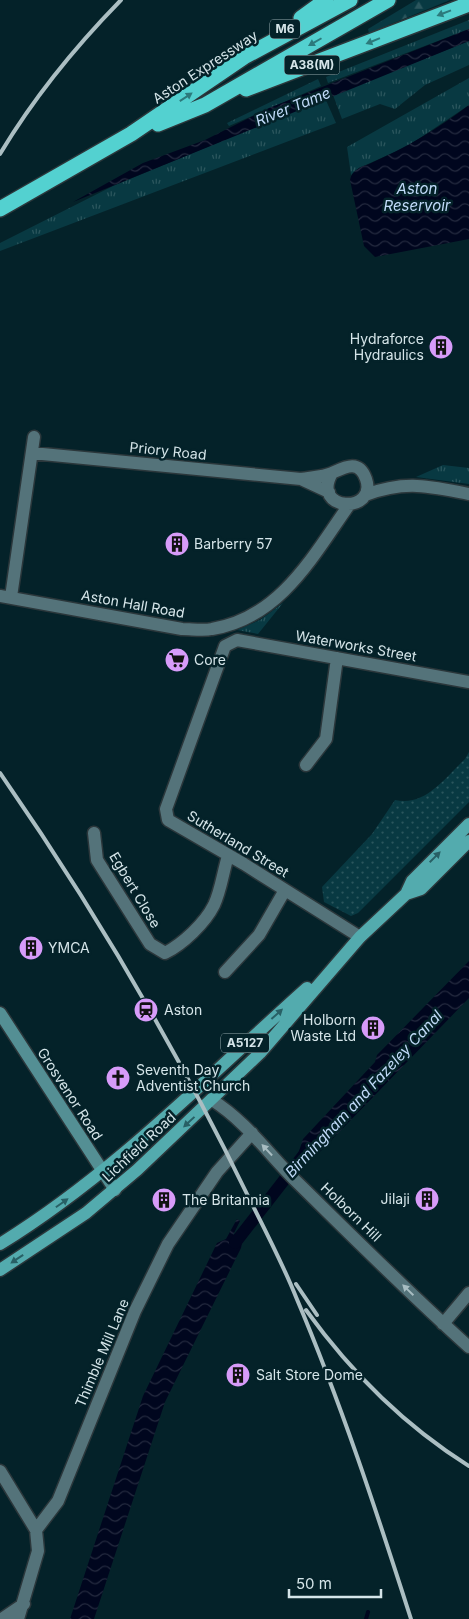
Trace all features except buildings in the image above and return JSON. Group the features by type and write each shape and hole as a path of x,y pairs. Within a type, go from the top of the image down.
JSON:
{"highway":[{"name":"M6","path":"244,57 326,0"},
{"name":"Aston Expressway","path":"0,209 131,134 244,57 350,0"},
{"name":"Aston Expressway","path":"131,134 205,105 388,0"},
{"name":"A38(M)","path":"205,105 469,4"}],"main road":[{"name":"Lichfield Road","path":"0,1244 61,1204 163,1121 340,958 406,894 412,881 469,824"},
{"name":"Lichfield Road","path":"406,894 421,889 469,841"},
{"name":"Lichfield Road","path":"0,1270 86,1213 115,1190 260,1054 340,958"},
{"name":"Grosvenor Road","path":"0,1013 5,1030 115,1190"}],"street":[{"path":"6,597 34,437"},
{"name":"Priory Road","path":"32,453 301,479 332,473"},
{"name":"Aston Hall Road","path":"332,473 337,468 350,466 362,472 366,477 389,486 432,487 469,494"},
{"path":"332,473 329,479 330,495 336,523"},
{"path":"365,495 367,489 366,477"},
{"name":"Priory Road","path":"301,479 330,495"},
{"name":"Aston Hall Road","path":"6,597 182,629 210,630 228,626 262,611 280,595 312,560 349,505 355,504 365,495 389,486"},
{"path":"330,495 343,505 349,505"},
{"name":"Waterworks Street","path":"238,640 469,682"},
{"name":"Sutherland Street","path":"238,640 225,646 166,810 168,820 360,937"},
{"path":"306,765 326,739 337,658"},
{"name":"Egbert Close","path":"94,833 97,860 150,944 165,953 175,948 197,927 214,905 228,856"},
{"path":"225,972 259,935 285,890"},
{"name":"Holborn Hill","path":"212,1100 252,1133 300,1185 469,1347"},
{"name":"Thimble Mill Lane","path":"36,1530 58,1501 135,1311 168,1244 217,1172 252,1133"},
{"path":"443,1324 469,1292"},
{"path":"0,1471 36,1530 38,1551 24,1604 18,1619"},
{"path":"2,1619 24,1604"}],"green space":[{"path":"416,0 450,0 369,33 368,29"},
{"path":"469,20 469,29 328,83 326,77"},
{"path":"469,41 469,65 425,85 395,109 380,104 342,119 333,95"},
{"path":"469,78 469,105 408,146 359,168 351,175 347,147"},
{"path":"318,79 321,86 229,126 227,123"},
{"path":"325,98 336,123 0,251 0,243 113,186"},
{"path":"443,465 469,468 469,484 416,477"},
{"path":"283,603 258,634 237,630 260,620"},
{"path":"469,752 469,802 358,913 351,916 324,902 322,887 372,834 395,800 406,801 425,795 442,782 465,759"}],"water":[{"name":"River Tame","path":"469,29 469,41 73,202 143,163 205,140 269,108"},
{"name":"Aston Reservoir","path":"469,105 469,239 375,257 364,246 350,180 353,174 360,168 421,138"},
{"path":"469,961 469,998 313,1159 298,1167 295,1163 303,1139 375,1062 377,1055"},
{"path":"237,1219 240,1221 233,1235 245,1229 241,1248 165,1402 94,1619 70,1619 143,1396 217,1243 226,1239"}],"waterway":[{"name":"Birmingham and Fazeley Canal","path":"235,1243 306,1152"},
{"path":"366,1619 368,1612"}],"railway":[{"path":"0,154 27,112 56,73 121,0"},
{"path":"0,773 68,875 132,979 192,1085 273,1245 291,1284 343,1417 411,1619"},
{"path":"296,1284 317,1315"},
{"path":"306,1310 341,1354 380,1396 423,1433 469,1466"}],"place":[{"name":"Hydraforce Hydraulics","path":"441,347"},
{"name":"Barberry 57","path":"177,544"},
{"name":"Core","path":"177,660"},
{"name":"YMCA","path":"31,948"},
{"name":"Aston","path":"146,1010"},
{"name":"Holborn Waste Ltd","path":"373,1028"},
{"name":"Seventh Day Adventist Church","path":"118,1078"},
{"name":"Jilaji","path":"427,1199"},
{"name":"The Britannia","path":"164,1200"},
{"name":"Salt Store Dome","path":"238,1375"}]}
